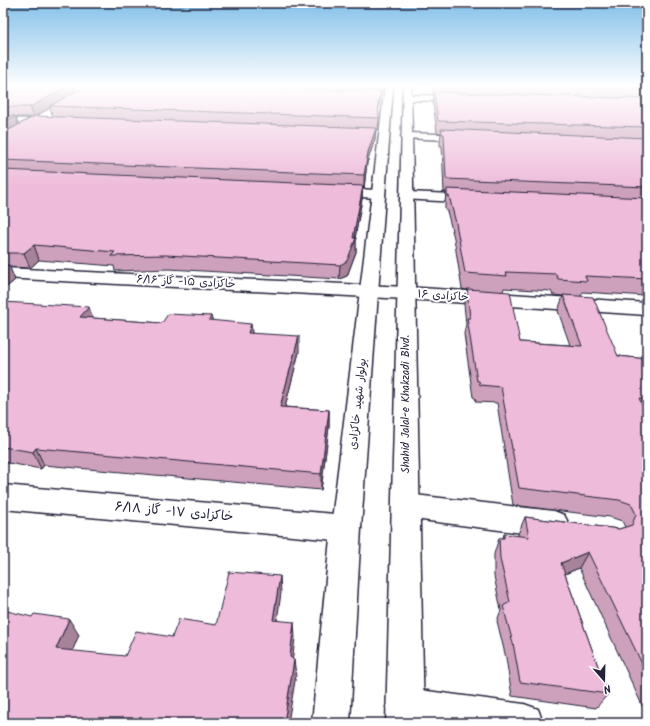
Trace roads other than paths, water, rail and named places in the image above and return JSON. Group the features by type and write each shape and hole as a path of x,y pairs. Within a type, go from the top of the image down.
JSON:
{"street":[{"path":"16,134 40,120"},
{"name":"Shahid Jalal-e Khakzadi Blvd.","path":"391,120 389,135 407,196 405,715"},
{"path":"3,121 68,123"},
{"path":"389,135 484,139"},
{"name":"بولوار شهید خاکزادی","path":"331,723 346,528 378,194 389,135"},
{"path":"322,192 378,194"},
{"path":"407,196 492,200"},
{"name":"خاکزادی ۱۵- گاز ۶/۱۶","path":"3,273 406,293"},
{"name":"خاکزادی ۱۶","path":"406,293 647,309"},
{"name":"خاکزادی ۱۷- گاز ۶/۱۸","path":"3,497 346,528"},
{"path":"406,506 578,527"},
{"path":"405,715 524,723"}]}
